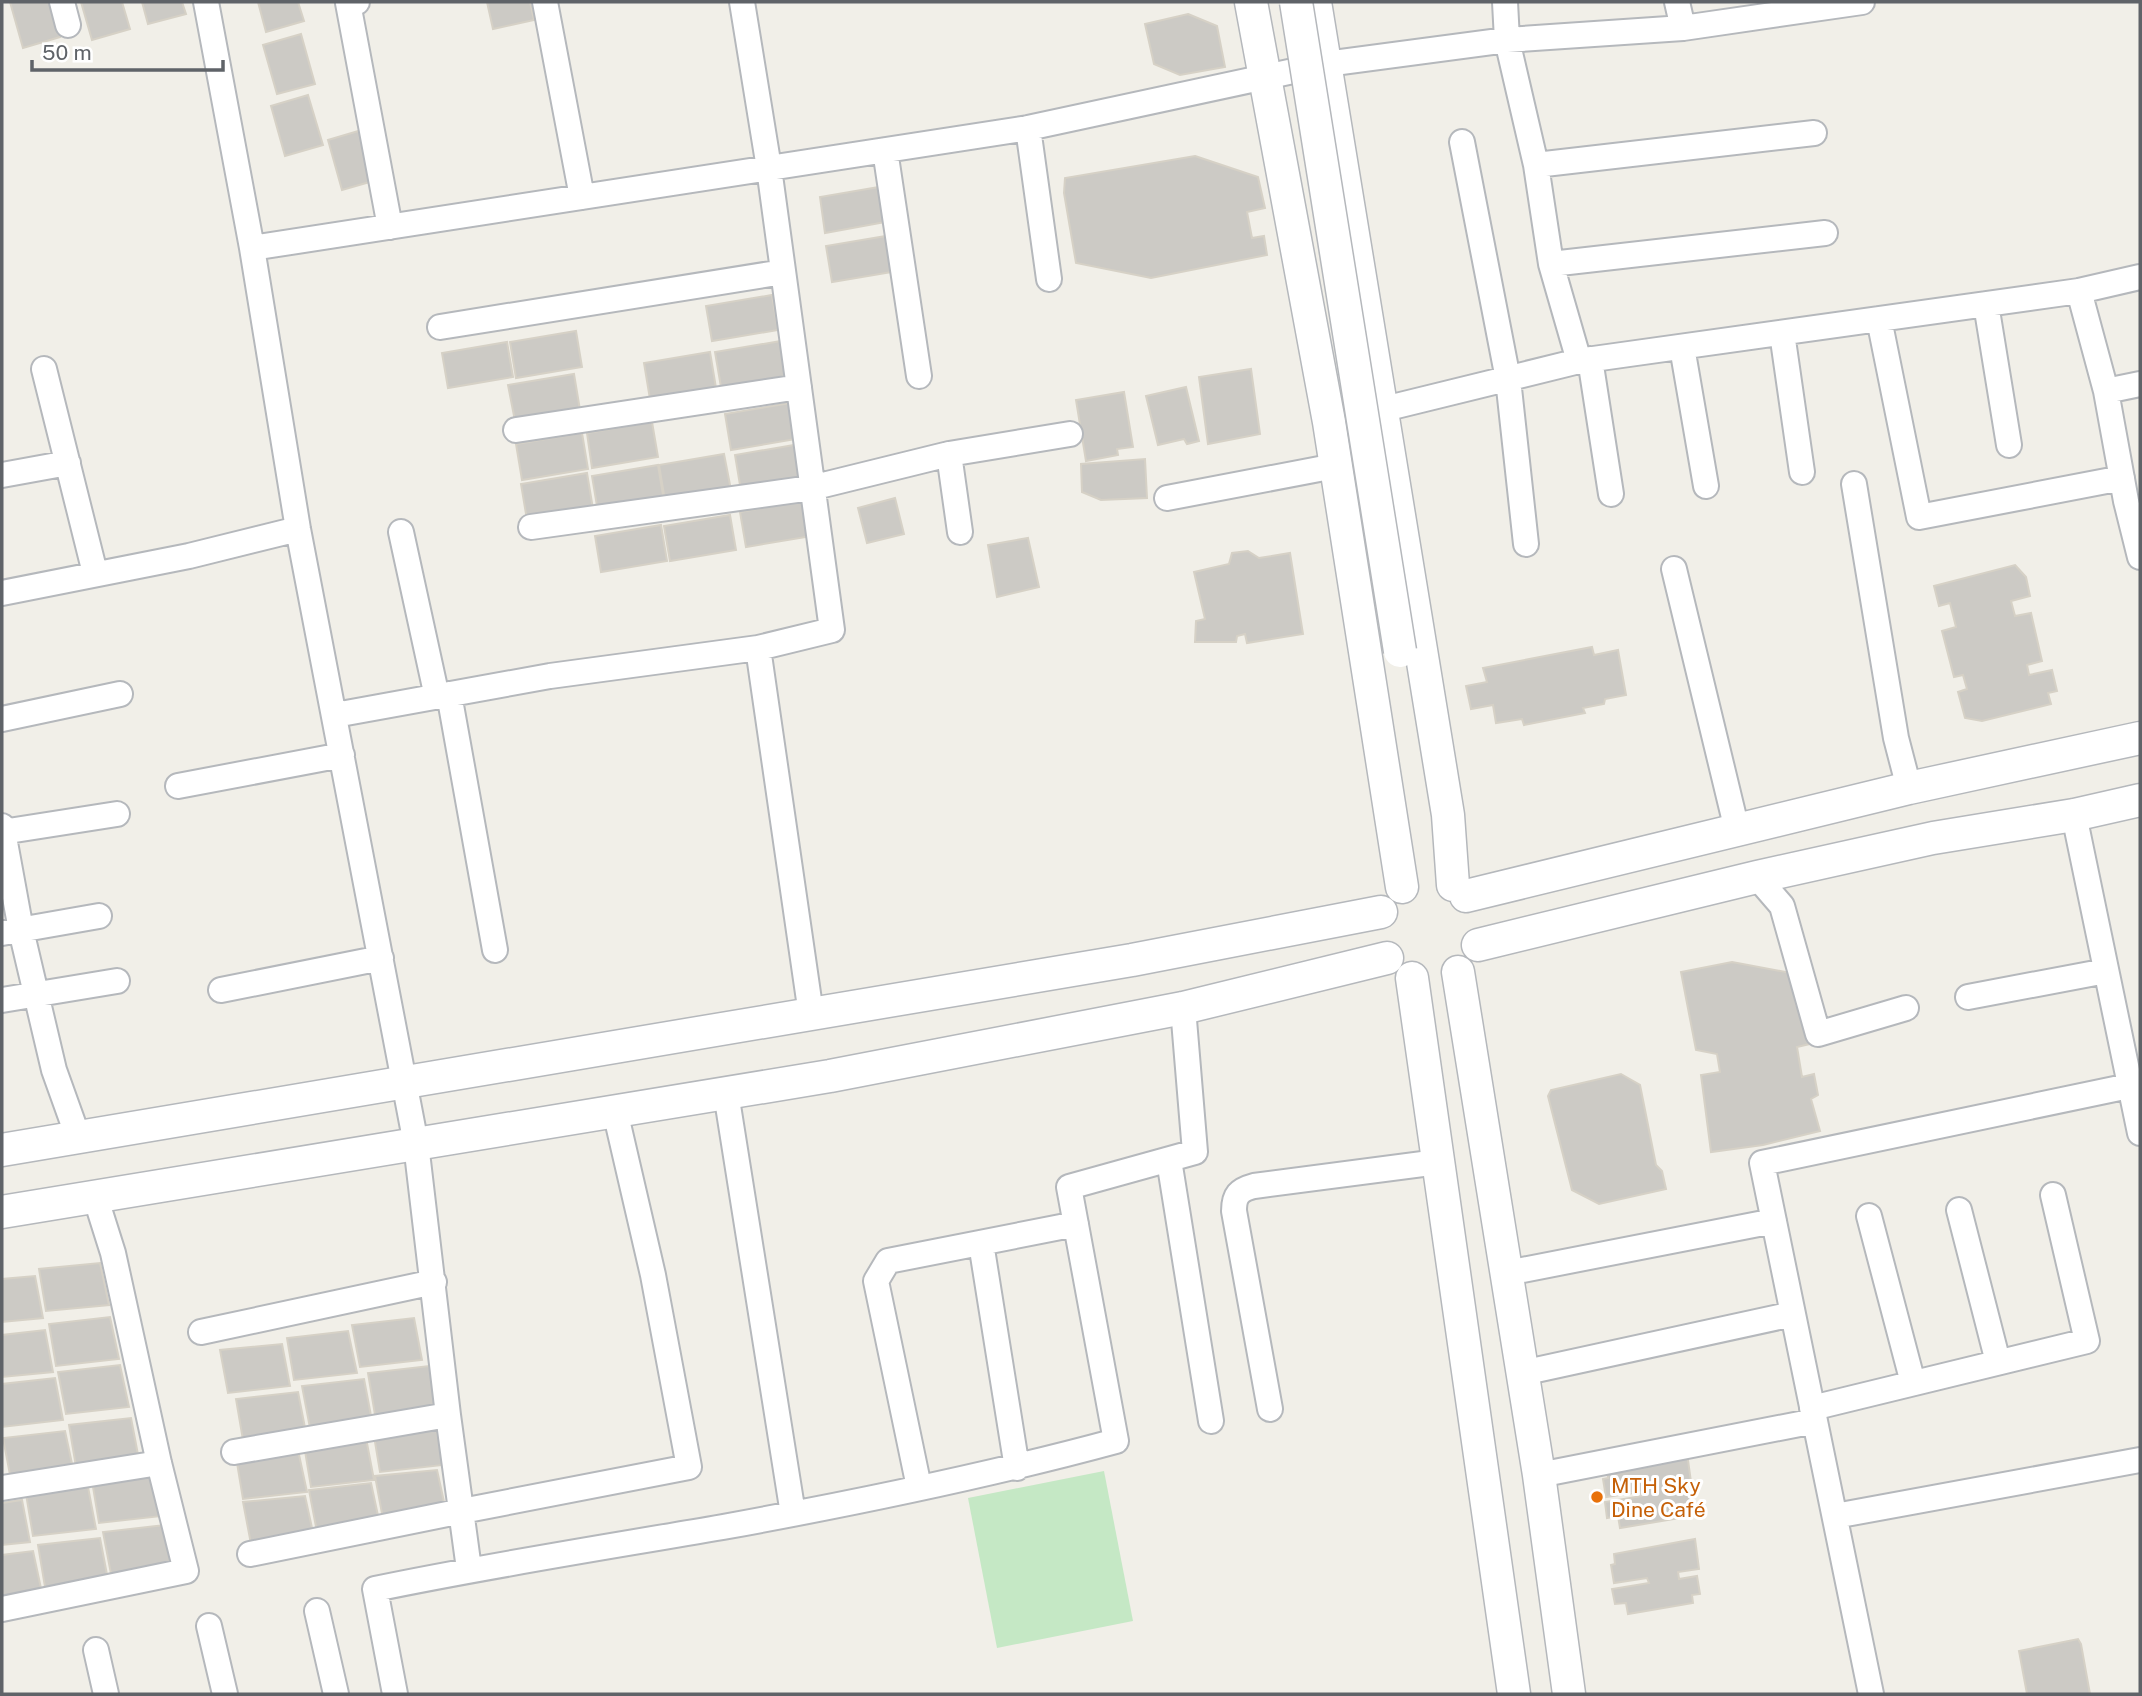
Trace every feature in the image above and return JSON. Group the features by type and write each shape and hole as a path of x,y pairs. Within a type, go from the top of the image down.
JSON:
{"street":[{"path":"206,2 252,248 298,529 416,1144 448,1415 470,1569"},
{"path":"357,2 348,3 390,227"},
{"path":"545,2 582,197"},
{"path":"335,715 550,676 758,648 832,630 783,272 742,2"},
{"path":"1251,2 1335,466 1402,887"},
{"path":"1277,2 1391,645 1411,723 1448,815"},
{"path":"1296,2 1391,645 1394,730 1392,823"},
{"path":"1315,2 1460,891"},
{"path":"1505,2 1507,40 1536,164 1551,264 1584,360 1611,494"},
{"path":"1677,2 1684,28"},
{"path":"252,248 1028,128 1326,64 1507,40 1684,28 1801,6 1862,2"},
{"path":"1028,128 1049,279"},
{"path":"1536,164 1814,133"},
{"path":"1462,142 1508,379 1527,544"},
{"path":"885,150 919,376"},
{"path":"1551,264 1825,233"},
{"path":"440,327 783,272"},
{"path":"1380,410 1584,360 2079,291 2140,277"},
{"path":"2079,291 2106,391 2129,492 2140,556"},
{"path":"1986,304 2009,445"},
{"path":"1879,319 1919,517 2129,492"},
{"path":"1782,332 1802,472"},
{"path":"1682,347 1706,486"},
{"path":"44,369 95,573"},
{"path":"2106,391 2140,384"},
{"path":"516,430 799,387"},
{"path":"531,527 811,488 949,454 1070,434"},
{"path":"949,454 960,532"},
{"path":"2,475 68,463"},
{"path":"1167,498 1335,466"},
{"path":"1854,484 1896,738 1909,788"},
{"path":"2,593 189,556 298,529"},
{"path":"401,532 443,695 495,950"},
{"path":"1674,569 1737,830"},
{"path":"758,648 811,1014"},
{"path":"2,719 120,694"},
{"path":"1460,891 2140,738"},
{"path":"178,786 342,754"},
{"path":"1478,946 1757,877 1933,838 2074,816 2140,800"},
{"path":"78,1137 54,1070 36,993 11,931 2,830 117,814"},
{"path":"2074,816 2140,1133"},
{"path":"1757,877 1782,906 1818,1034 1906,1008"},
{"path":"1419,880 1436,880 1460,891 1476,911 1478,946 1458,972 1444,979 1427,981 1412,978 1397,970 1387,958 1380,944 1378,928 1381,912 1390,898 1402,887 1419,880"},
{"path":"2,1150 1132,960 1381,912"},
{"path":"11,931 99,916"},
{"path":"221,990 381,958"},
{"path":"2,1212 830,1076 1183,1008 1387,958"},
{"path":"1968,997 2106,971"},
{"path":"1458,972 1539,1475 1569,1694"},
{"path":"1412,978 1514,1694"},
{"path":"2,1000 117,981"},
{"path":"395,1694 374,1589 470,1569 793,1514 1017,1468 1116,1441 1069,1187 1195,1153 1183,1008"},
{"path":"1871,1694 1762,1163 2129,1086"},
{"path":"726,1093 793,1514"},
{"path":"250,1554 689,1468 653,1275 615,1111"},
{"path":"1169,1160 1211,1420"},
{"path":"1270,1409 1234,1211 1234,1198 1241,1189 1254,1185 1438,1162"},
{"path":"1539,1475 1813,1414 1913,1383 2087,1341 2053,1195"},
{"path":"2,1609 186,1571 159,1463 113,1253 95,1196"},
{"path":"1959,1210 1998,1362"},
{"path":"1869,1216 1913,1383"},
{"path":"1507,1273 1774,1221"},
{"path":"919,1487 876,1281 888,1261 1076,1224"},
{"path":"981,1242 1017,1468"},
{"path":"201,1332 434,1282"},
{"path":"1522,1373 1793,1314"},
{"path":"234,1452 448,1415"},
{"path":"1835,1516 2140,1460"},
{"path":"2,1488 159,1463"},
{"path":"317,1611 336,1694"},
{"path":"209,1626 225,1694"},
{"path":"96,1650 106,1694"}],"green space":[{"path":"1104,1471 1133,1621 997,1648 968,1498"}],"building":[{"path":"10,2 50,2 60,37 23,48"},
{"path":"81,2 122,2 130,29 92,40"},
{"path":"142,2 182,2 186,14 148,24"},
{"path":"258,2 298,2 304,21 266,32"},
{"path":"487,2 530,2 534,20 493,29"},
{"path":"1188,14 1217,26 1225,67 1180,75 1154,64 1145,24"},
{"path":"301,34 315,84 277,94 263,45"},
{"path":"308,95 323,145 285,156 271,106"},
{"path":"365,129 380,179 342,190 328,140"},
{"path":"1195,156 1258,177 1265,208 1247,212 1252,238 1264,236 1267,255 1151,278 1076,263 1064,193 1065,178"},
{"path":"885,186 891,221 825,233 820,197"},
{"path":"892,235 898,271 832,282 826,246"},
{"path":"772,295 778,330 712,341 706,306"},
{"path":"576,331 582,367 516,378 510,342"},
{"path":"781,341 787,376 721,387 715,352"},
{"path":"507,342 513,377 448,388 442,353"},
{"path":"710,352 716,388 650,399 644,363"},
{"path":"1251,369 1260,434 1208,444 1199,377"},
{"path":"574,374 580,410 515,421 508,385"},
{"path":"1186,387 1199,441 1187,444 1184,439 1158,445 1146,396"},
{"path":"1124,392 1133,447 1117,449 1118,455 1086,461 1076,400"},
{"path":"790,403 796,439 731,450 725,414"},
{"path":"652,422 658,457 592,468 587,433"},
{"path":"582,433 588,469 522,480 516,444"},
{"path":"800,444 806,480 741,491 735,455"},
{"path":"724,454 731,490 665,501 659,465"},
{"path":"1145,459 1147,498 1101,500 1082,492 1081,464"},
{"path":"658,465 664,501 598,512 592,476"},
{"path":"587,473 593,509 527,520 521,484"},
{"path":"895,498 904,534 867,543 858,508"},
{"path":"806,500 812,536 746,547 740,512"},
{"path":"730,515 736,550 670,561 664,526"},
{"path":"661,525 667,561 601,572 595,536"},
{"path":"1028,538 1039,587 997,597 988,545"},
{"path":"1248,551 1259,558 1290,553 1303,634 1247,643 1245,634 1237,636 1236,642 1195,642 1196,621 1205,619 1194,572 1229,564 1232,553"},
{"path":"2015,565 2026,577 2030,596 2011,601 2015,616 2031,613 2042,661 2027,665 2029,675 2052,670 2057,691 2048,693 2051,704 1982,721 1965,718 1958,692 1967,689 1963,675 1954,677 1942,631 1956,627 1950,603 1939,606 1934,586"},
{"path":"1592,647 1594,655 1618,650 1626,695 1605,699 1604,704 1583,708 1585,713 1524,725 1522,719 1496,723 1493,705 1471,709 1466,686 1487,682 1483,668"},
{"path":"1732,962 1791,973 1796,1005 1803,1007 1810,1044 1797,1047 1802,1077 1814,1074 1818,1095 1811,1099 1820,1131 1763,1145 1711,1152 1701,1075 1720,1072 1717,1054 1696,1050 1681,972"},
{"path":"1621,1074 1640,1085 1656,1165 1662,1171 1666,1189 1599,1204 1572,1190 1548,1096 1551,1090"},
{"path":"100,1263 109,1305 46,1311 39,1269"},
{"path":"35,1276 43,1318 2,1322 2,1279"},
{"path":"110,1317 119,1359 56,1366 49,1324"},
{"path":"414,1318 422,1360 360,1367 352,1325"},
{"path":"45,1330 53,1372 2,1377 2,1335"},
{"path":"348,1331 357,1373 294,1380 287,1338"},
{"path":"282,1344 290,1386 228,1393 220,1350"},
{"path":"120,1365 129,1407 66,1414 58,1372"},
{"path":"429,1366 438,1408 375,1415 368,1373"},
{"path":"55,1378 63,1420 2,1427 2,1384"},
{"path":"364,1379 372,1421 310,1428 302,1386"},
{"path":"298,1392 306,1433 243,1440 236,1399"},
{"path":"131,1418 139,1460 76,1467 69,1425"},
{"path":"435,1423 443,1465 380,1472 373,1430"},
{"path":"65,1431 74,1473 11,1480 3,1438"},
{"path":"366,1438 374,1480 311,1487 304,1445"},
{"path":"298,1450 307,1492 243,1499 236,1457"},
{"path":"1687,1453 1691,1482 1671,1486 1672,1493 1690,1490 1693,1508 1684,1509 1686,1517 1620,1528 1618,1516 1607,1518 1605,1502 1642,1496 1640,1492 1606,1497 1603,1479 1608,1478 1607,1468"},
{"path":"437,1470 446,1511 383,1519 375,1476"},
{"path":"154,1475 162,1516 99,1523 92,1481"},
{"path":"371,1483 380,1525 317,1532 309,1490"},
{"path":"88,1487 96,1529 33,1536 26,1494"},
{"path":"305,1496 314,1537 251,1544 243,1502"},
{"path":"22,1500 30,1542 2,1545 2,1503"},
{"path":"165,1525 173,1567 111,1574 103,1532"},
{"path":"100,1538 108,1580 45,1587 38,1545"},
{"path":"1695,1539 1699,1569 1678,1572 1679,1579 1697,1576 1700,1594 1692,1595 1693,1603 1628,1614 1626,1603 1615,1604 1612,1589 1649,1583 1647,1578 1614,1583 1611,1565 1615,1564 1614,1554"},
{"path":"33,1551 42,1593 2,1597 2,1555"},
{"path":"2078,1639 2090,1694 2027,1694 2019,1651"}],"place":[{"name":"MTH Sky Dine Café","path":"1597,1497"}]}
